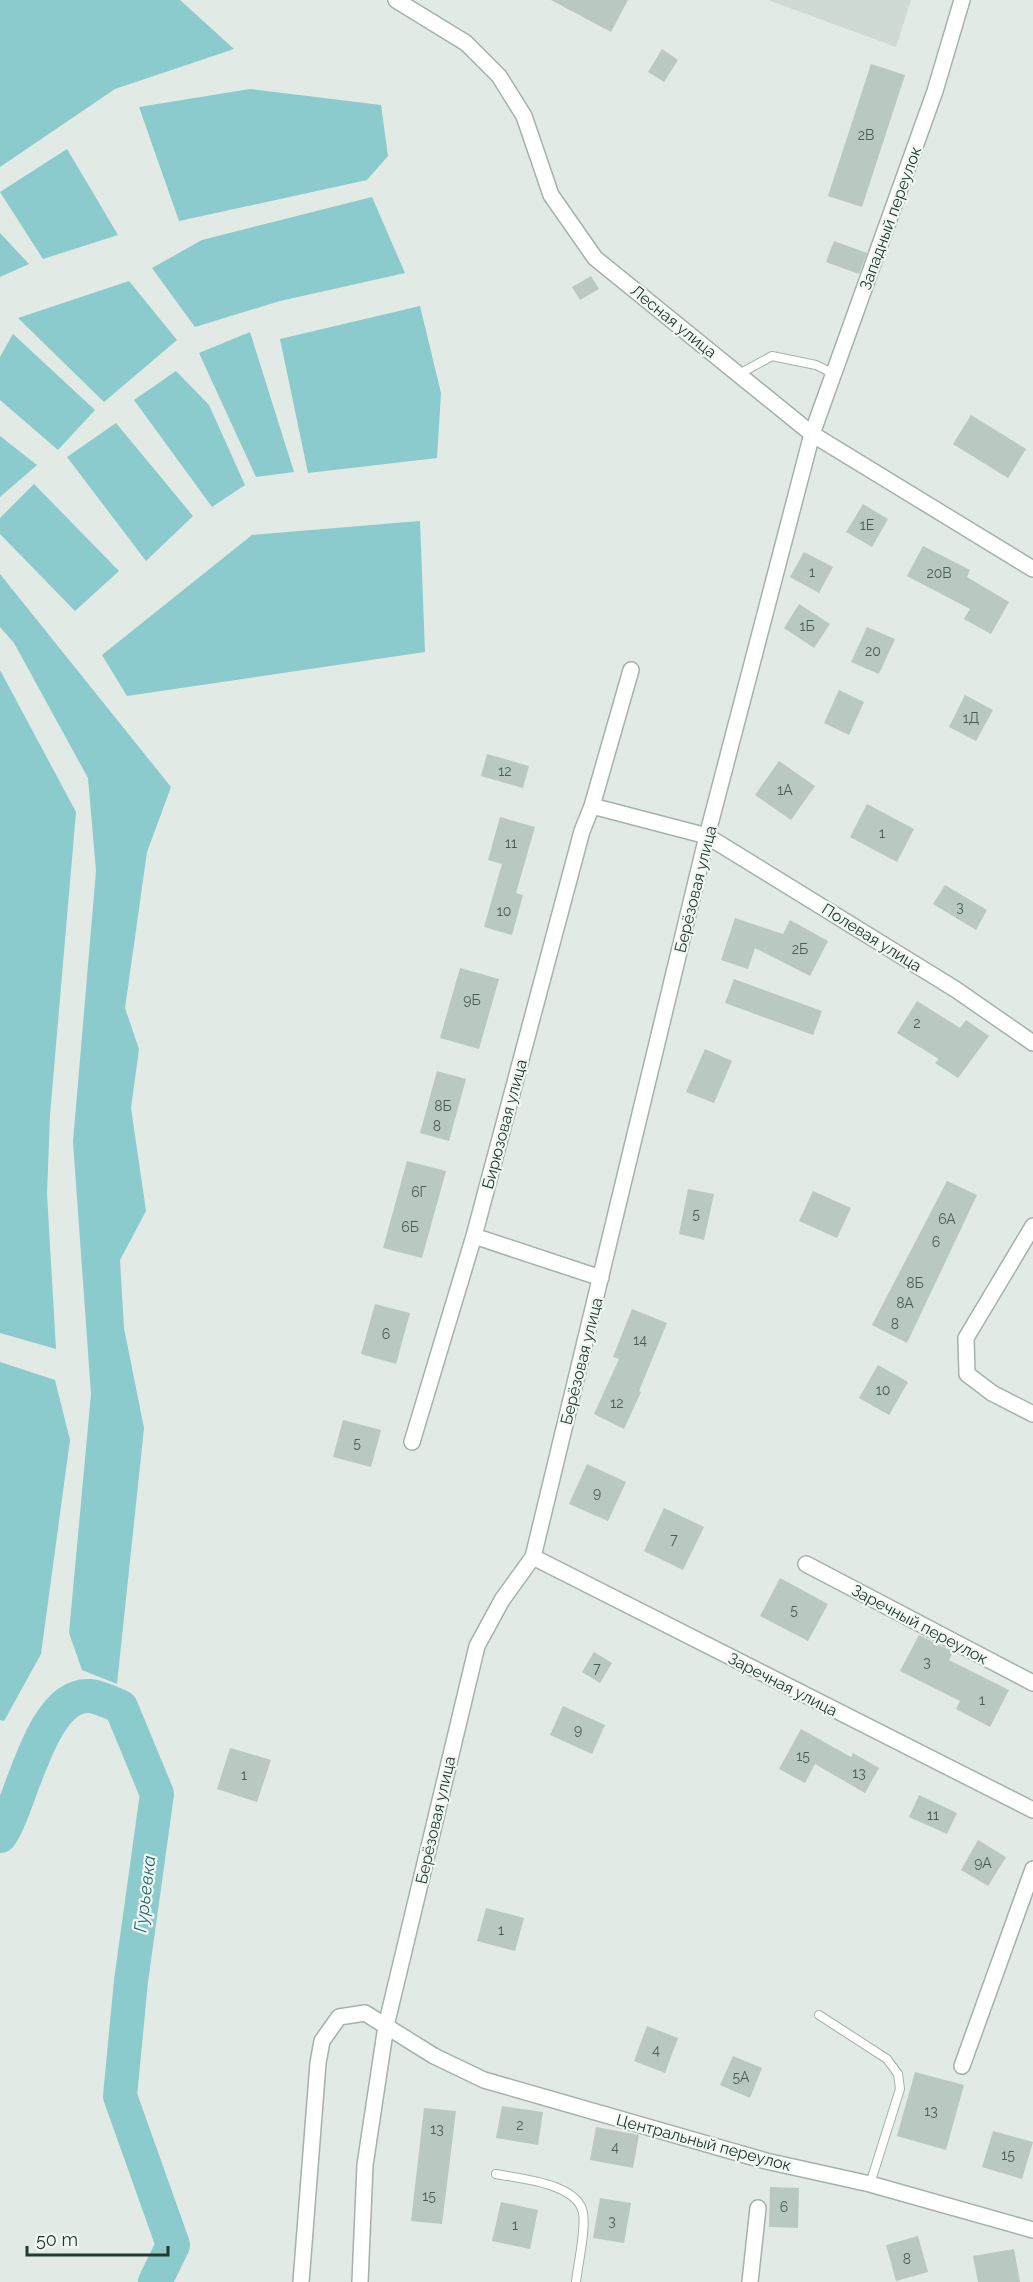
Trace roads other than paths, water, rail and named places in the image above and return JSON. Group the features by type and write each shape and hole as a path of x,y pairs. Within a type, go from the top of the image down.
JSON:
{"street":[{"name":"Лесная улица","path":"396,0 466,43 500,76 524,116 551,195 596,258 812,434 1033,569"},
{"name":"Западный переулок","path":"812,434 935,92 962,0"},
{"name":"Берёзовая улица","path":"360,2282 365,2164 386,2026 477,1646 502,1600 533,1557 707,836 812,434"},
{"name":"Бирюзовая улица","path":"412,1442 474,1236 582,831 592,806 631,670"},
{"path":"592,806 707,836"},
{"name":"Полевая улица","path":"707,836 956,989 1033,1043"},
{"path":"1033,1226 966,1338 967,1374 992,1393 1033,1414"},
{"path":"474,1236 601,1278"},
{"name":"Заречная улица","path":"533,1557 1033,1810"},
{"name":"Заречный переулок","path":"807,1564 1033,1683"},
{"path":"962,2066 1033,1869"},
{"name":"Центральный переулок","path":"301,2282 318,2062 322,2041 339,2017 352,2013 365,2013 434,2056 484,2080 766,2161 870,2184 1033,2230"},
{"path":"750,2282 758,2208"}],"lane":[{"path":"739,374 772,356 816,365 834,374"},
{"path":"819,2014 887,2059 898,2074 900,2089 870,2184"},
{"path":"496,2174 565,2190 579,2200 584,2214 576,2282"}],"water":[{"path":"0,0 180,0 234,49 115,89 0,167"},
{"path":"250,89 381,105 388,156 367,180 179,221 139,107"},
{"path":"67,149 118,235 43,259 0,192"},
{"path":"372,197 405,273 280,301 195,327 152,268 202,240"},
{"path":"0,233 29,264 0,277"},
{"path":"129,281 177,340 104,402 18,318"},
{"path":"420,306 441,393 437,458 308,473 280,339"},
{"path":"250,332 294,472 256,477 199,353"},
{"path":"13,334 95,410 58,450 0,400 0,357"},
{"path":"176,371 209,405 245,485 212,507 134,400"},
{"path":"116,423 193,516 146,561 67,457"},
{"path":"0,436 37,465 0,497"},
{"path":"34,484 119,571 75,611 0,534 0,518"},
{"path":"420,521 425,652 127,696 102,655 252,535"},
{"path":"0,574 171,787 147,852 125,1008 139,1049 131,1108 146,1211 120,1260 124,1328 144,1428 117,1684 82,1670 69,1633 91,1394 73,1142 96,871 88,778 14,643 0,627"},
{"path":"0,670 76,812 50,1115 47,1194 56,1349 0,1333"},
{"path":"0,1362 55,1380 70,1440 41,1654 4,1721 0,1720"}],"waterway":[{"name":"Гурьевка","path":"0,1836 8,1822 34,1754 45,1731 58,1712 73,1700 90,1696 121,1707 157,1794 131,1981 120,2096 173,2245 155,2282"}]}
